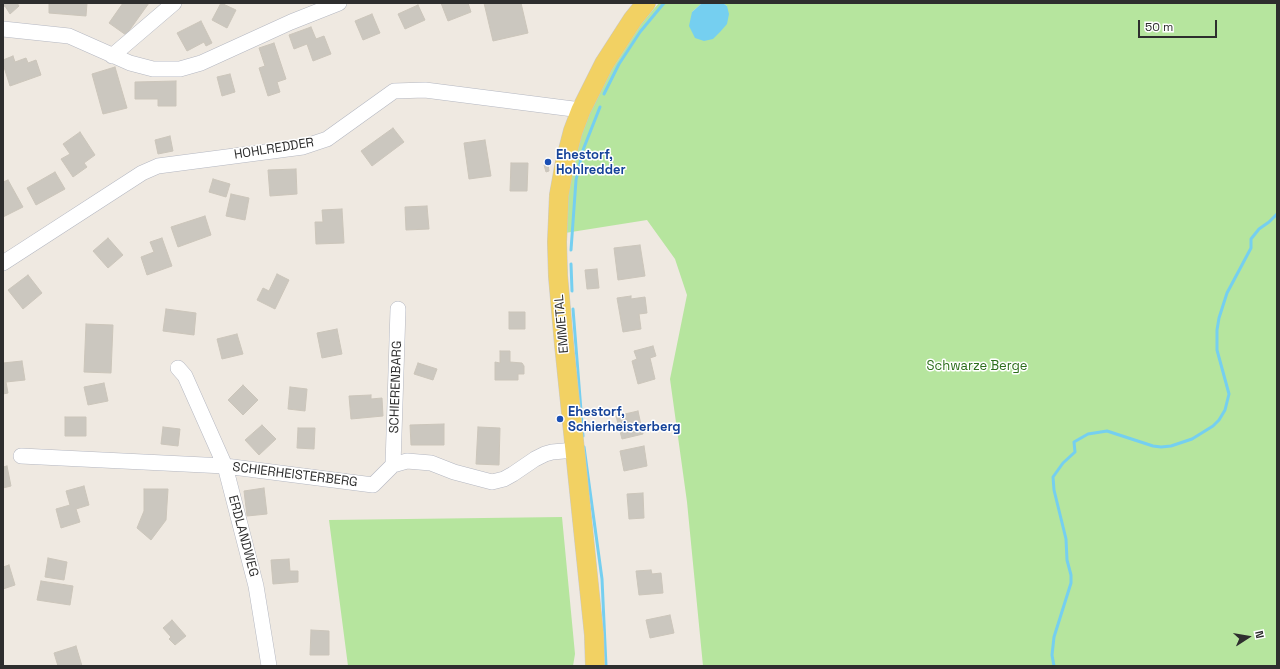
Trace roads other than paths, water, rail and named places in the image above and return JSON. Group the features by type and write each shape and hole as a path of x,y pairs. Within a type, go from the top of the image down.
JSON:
{"main road":[{"name":"EMMETAL","path":"595,666 594,635 558,276 559,195 573,131 582,110 604,64 633,19 646,3"}],"street":[{"path":"112,56 174,3"},
{"path":"3,29 69,36 130,63 153,69 180,70 201,63 291,22 339,3"},
{"name":"HOHLREDDER","path":"3,263 142,173 158,166 303,147 327,139 394,91 425,90 582,110"},
{"name":"SCHIERENBARG","path":"393,465 398,309"},
{"name":"ERDLANDWEG","path":"178,368 185,376 225,466 256,586 269,666"},
{"path":"393,465 407,461 431,463 454,472 492,482 504,479 535,458 545,454 575,450"},
{"name":"SCHIERHEISTERBERG","path":"21,456 225,466 372,485 393,465"}],"water":[{"path":"702,3 723,3 727,6 729,14 727,24 720,32 713,39 704,41 695,38 689,26 692,12"}],"waterway":[{"path":"604,94 619,64 640,32 664,3"},
{"path":"571,250 576,180 583,150 600,107"},
{"path":"1054,666 1052,655 1054,637 1071,583 1071,575 1067,560 1066,539 1054,490 1053,477 1063,463 1075,452 1074,442 1088,434 1107,431 1153,446 1171,446 1192,439 1213,426 1219,420 1225,410 1229,394 1217,350 1217,330 1219,318 1227,293 1251,248 1251,239 1259,229 1277,214"},
{"path":"571,264 572,291"},
{"path":"573,309 583,436"},
{"path":"584,447 602,579 606,666"}],"place":[{"name":"Ehestorf, Hohlredder","path":"548,162"},
{"name":"Ehestorf, Schierheisterberg","path":"560,419"}],"park label":[{"name":"Schwarze Berge","path":"977,366"}]}
